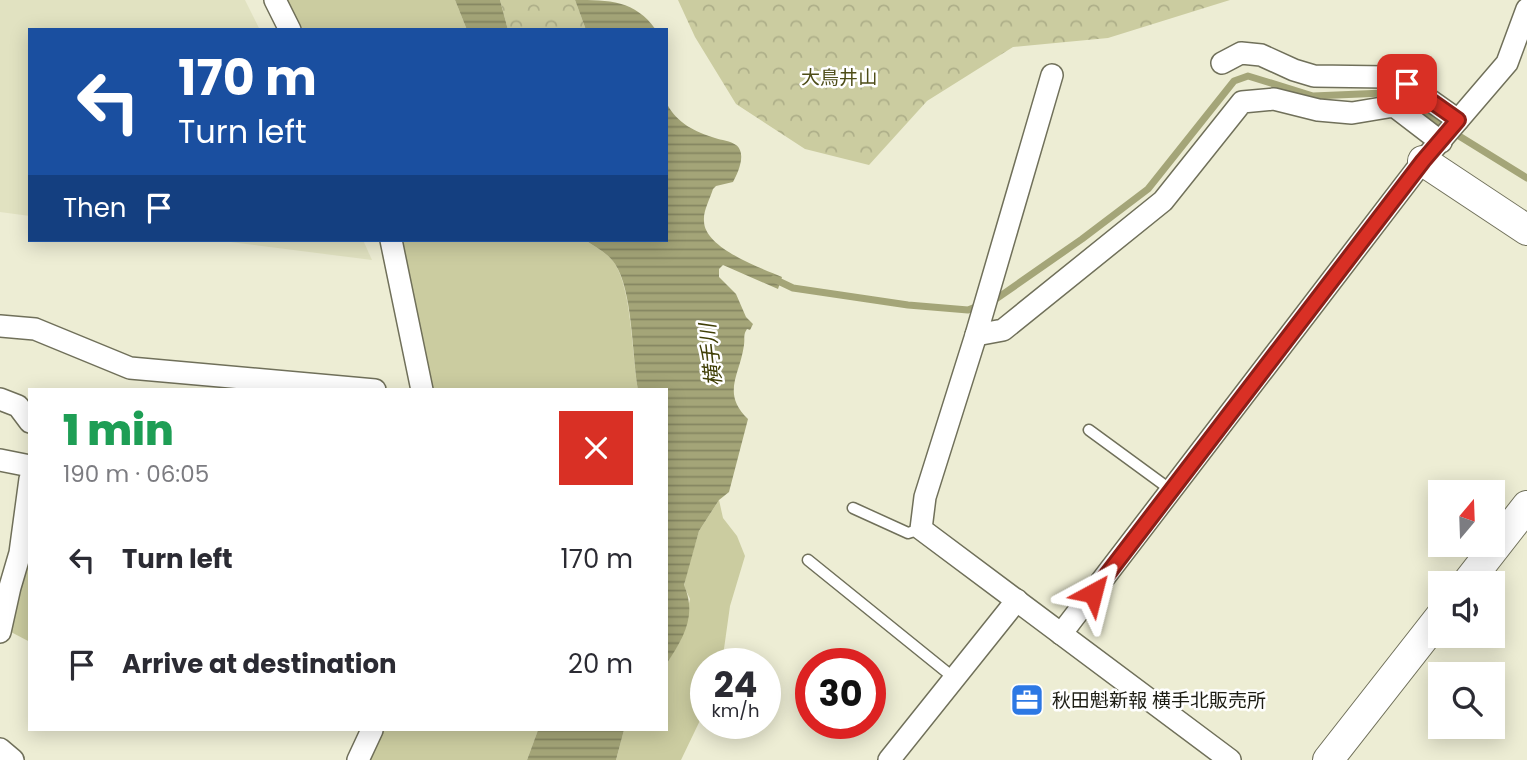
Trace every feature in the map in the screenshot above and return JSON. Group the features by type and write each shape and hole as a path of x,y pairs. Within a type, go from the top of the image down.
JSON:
{"main road":[{"path":"1432,152 1527,230"},
{"path":"1476,571 1527,506"},
{"path":"1328,760 1428,632"}],"street":[{"path":"275,0 289,28"},
{"path":"1061,634 1432,152 1507,63 1527,9"},
{"path":"1222,63 1241,53 1261,55 1314,76 1387,77 1407,84 1458,120"},
{"path":"1052,75 925,498 921,529 1230,760"},
{"path":"976,335 1003,330 1163,201 1242,102 1274,99 1318,110 1352,113 1394,106 1432,152"},
{"path":"391,242 422,388"},
{"path":"0,326 35,329 130,368 353,388"},
{"path":"0,399 18,406 28,419"},
{"path":"0,460 28,466"},
{"path":"0,632 20,553 28,494"},
{"path":"889,760 1017,600"},
{"path":"358,760 372,731"},
{"path":"0,749 13,760"}],"lane":[{"path":"1089,430 1171,490"},
{"path":"853,508 908,533 921,529"},
{"path":"808,560 954,678"}],"shaded area":[{"path":"0,0 245,0 259,28 28,28 28,216 0,212"},
{"path":"231,242 364,242 372,260"}],"green space":[{"path":"275,0 455,0 466,28 289,28"},
{"path":"500,0 575,0 585,28 507,28"},
{"name":"大鳥井山","path":"678,0 1230,0 1108,38 1013,47 927,101 869,165 805,149 736,104 695,37"},
{"path":"391,242 588,242 615,264 625,290 638,388 422,388"},
{"path":"719,500 723,518 737,536 745,556 730,606 724,648 690,648 691,739 681,760 616,760 624,731 668,731 668,661 680,641 690,599 684,586 699,531"},
{"path":"27,554 28,554 28,641 11,632"},
{"path":"372,731 538,731 527,760 358,760"}],"water":[{"path":"455,0 500,0 507,28 466,28"},
{"path":"575,0 599,0 630,7 654,28 585,28"},
{"name":"横手川","path":"668,106 687,126 734,144 741,153 733,182 713,189 705,213 706,231 713,240 735,256 782,277 778,289 723,265 719,269 719,277 736,294 746,317 753,324 745,333 734,384 735,401 748,419 729,492 719,500 699,531 684,585 689,606 687,625 668,661 668,388 638,388 625,290 615,264 588,242 668,242"},
{"path":"538,731 624,731 616,760 527,760"}],"waterway":[{"path":"774,279 793,288 908,305 968,310 996,299 1148,189 1234,81 1248,76 1313,96 1384,93 1399,99"},
{"path":"1409,105 1527,178"}],"place":[{"name":"秋田魁新報 横手北販売所","path":"1027,700"}],"route":[{"path":"1093,593 1423,161 1458,120 1407,84"}]}
